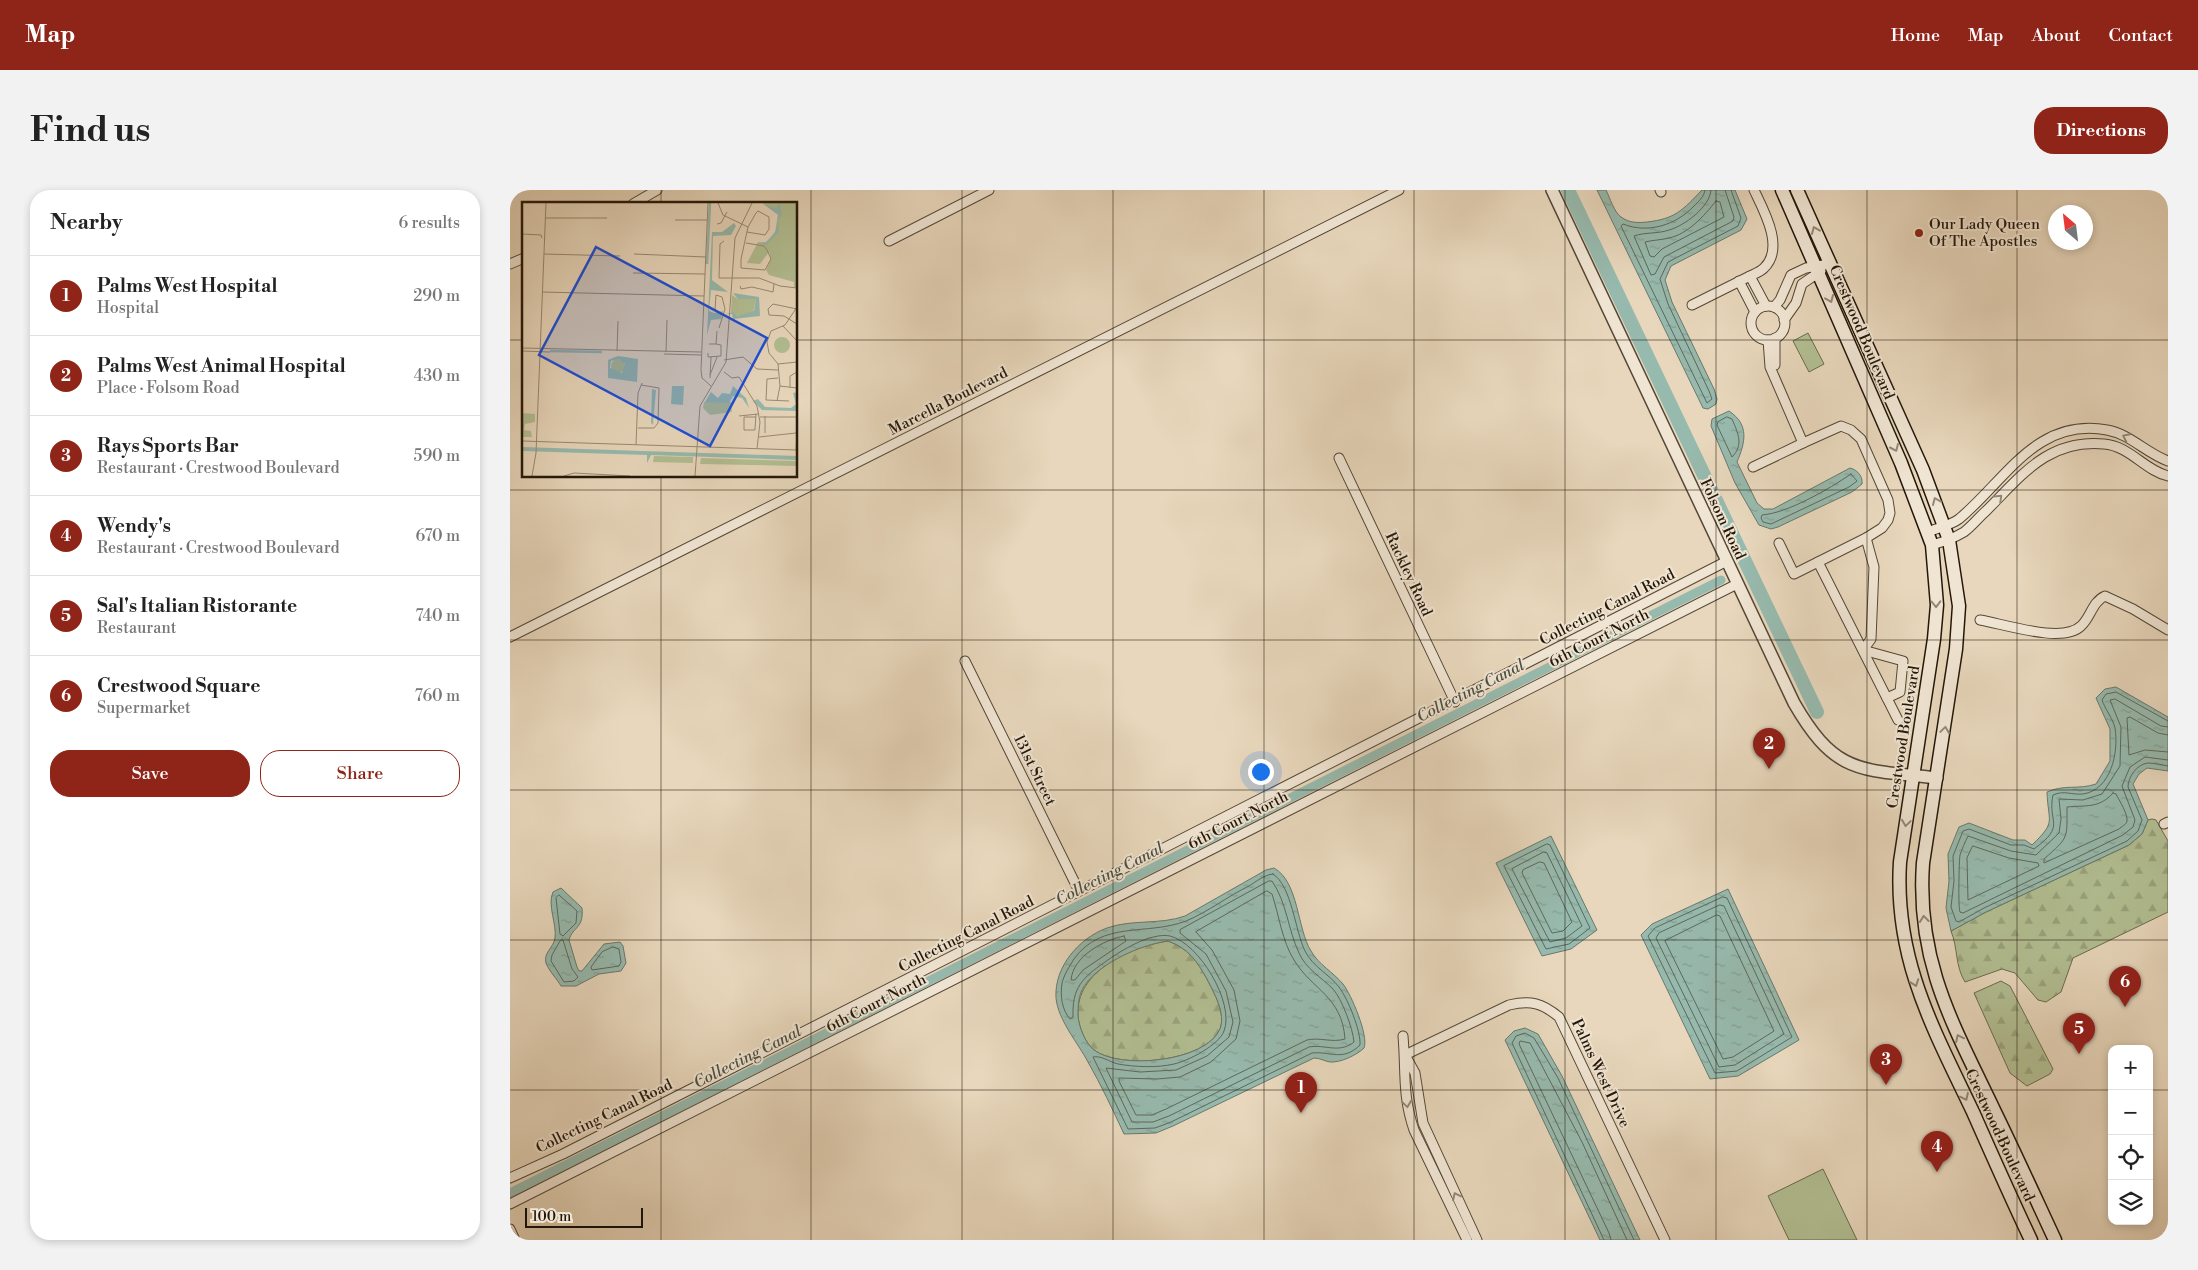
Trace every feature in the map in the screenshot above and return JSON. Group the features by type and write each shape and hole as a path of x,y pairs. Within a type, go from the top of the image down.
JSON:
{"main road":[{"name":"Crestwood Boulevard","path":"1782,190 1901,463 1932,545 1937,605 1934,639 1898,887 1904,947 1923,1006 2030,1240"},
{"name":"Crestwood Boulevard","path":"1797,190 1920,462 1950,540 1959,606 1956,649 1922,880 1927,948 1942,1000 2055,1240"}],"street":[{"path":"636,202 657,190"},
{"path":"889,241 989,190"},
{"name":"Marcella Boulevard","path":"510,637 1399,190"},
{"name":"Folsom Road","path":"1552,190 1737,584 1808,729 1823,747 1839,759 1858,768 1938,778"},
{"path":"1692,305 1764,269 1770,259 1773,246 1767,218 1754,190"},
{"path":"510,264 522,259"},
{"path":"1768,339 1753,332 1751,326 1764,309 1780,300 1791,275 1817,270 1829,264"},
{"path":"1784,320 1796,303 1802,284 1817,270"},
{"path":"1744,279 1764,309 1782,314 1784,320 1783,330 1768,339"},
{"path":"1768,339 1770,367 1803,443"},
{"path":"1753,466 1841,426 1851,430 1861,439 1888,500 1890,513 1882,528 1794,574 1778,543"},
{"path":"1928,532 1958,520 2029,450 2048,438 2061,433 2076,430 2106,429 2122,434 2153,454 2168,461"},
{"path":"1932,545 1950,540 1965,531 2038,462 2065,447 2077,444 2104,444 2118,447 2130,452 2153,470 2168,476"},
{"name":"Rackley Road","path":"1339,458 1454,702"},
{"path":"1863,650 1872,639 1874,567 1866,538"},
{"name":"Collecting Canal Road","path":"510,1178 563,1154 1727,562"},
{"path":"1818,562 1898,720"},
{"name":"6th Court North","path":"510,1204 1737,584"},
{"path":"1980,620 2063,635 2081,627 2098,601 2105,596 2133,609 2168,630"},
{"path":"1863,650 1904,661 1900,692 1887,698"},
{"name":"131st Street","path":"965,662 1079,891"},
{"name":"Palms West Drive","path":"1405,1055 1509,1006 1524,1002 1535,1002 1548,1007 1559,1017 1665,1240"},
{"path":"1403,1036 1405,1055 1403,1075 1411,1122 1467,1240"},
{"path":"1405,1055 1414,1073 1423,1123 1476,1240"},
{"path":"510,1229 515,1240"}],"green space":[{"path":"1808,333 1824,364 1809,372 1793,341"},
{"path":"2148,820 2156,820 2168,841 2168,912 2073,958 2061,992 2046,1002 2038,1000 2015,973 2002,969 1965,982 1960,970 1951,931 1986,912 2129,845 2142,834"},
{"path":"1168,941 1186,951 1203,972 1216,997 1220,1010 1220,1029 1212,1040 1198,1049 1161,1059 1123,1060 1106,1056 1094,1050 1083,1034 1078,1016 1079,1000 1085,986 1095,974 1122,956 1137,949"},
{"path":"2001,981 2010,986 2053,1069 2050,1074 2027,1086 2010,1073 1974,993"},
{"path":"1823,1169 1857,1240 1789,1240 1768,1196"}],"water":[{"path":"1597,190 1606,190 1614,208 1621,217 1630,221 1640,222 1657,221 1672,216 1684,208 1702,190 1735,190 1747,219 1741,230 1671,266 1665,280 1672,302 1714,389 1717,399 1716,404 1708,409 1703,408"},
{"path":"1729,411 1736,416 1743,428 1744,441 1737,462 1757,503 1764,509 1773,509 1850,468 1859,474 1862,484 1852,492 1778,527 1771,529 1759,525 1735,483 1711,426 1712,419"},
{"path":"2116,687 2168,717 2168,771 2147,768 2139,774 2133,784 2148,820 2142,834 2129,845 1986,912 1951,931 1946,908 1949,881 1948,854 1959,827 1969,823 2013,840 2025,840 2032,845 2048,826 2047,792 2060,788 2083,787 2096,784 2110,761 2110,729 2096,698 2105,689"},
{"path":"1551,836 1597,930 1571,949 1542,956 1496,863"},
{"path":"1274,868 1282,875 1293,895 1306,942 1311,951 1346,989 1362,1025 1365,1042 1364,1048 1353,1056 1339,1061 1330,1062 1314,1058 1156,1133 1124,1134 1098,1080 1060,1015 1056,998 1056,987 1064,965 1078,946 1107,928 1185,916 1266,870","holes":["1168,941 1175,944 1196,961 1213,990 1220,1010 1221,1023 1220,1029 1212,1040 1198,1049 1181,1055 1142,1061 1123,1060 1106,1056 1094,1050 1083,1034 1078,1016 1080,996 1088,981 1108,964 1133,951 1145,946"]},
{"path":"561,888 582,908 580,924 569,940 579,971 582,971 604,944 620,942 623,946 626,963 621,971 599,974 576,986 561,986 549,969 545,959 555,938 551,897 553,892"},
{"path":"1728,889 1799,1040 1738,1076 1710,1079 1641,935 1652,924"},
{"path":"1525,1028 1538,1034 1562,1076 1640,1240 1600,1240 1505,1040 1514,1031"}],"waterway":[{"path":"1568,190 1817,712"},
{"name":"Collecting Canal","path":"510,1193 1721,580"}],"place":[{"name":"Our Lady Queen Of The Apostles","path":"1919,233"},
{"name":"Palms West Animal Hospital","path":"1769,769"},
{"name":"Crestwood Square","path":"2125,1007"},
{"name":"Sal's Italian Ristorante","path":"2079,1054"},
{"name":"Rays Sports Bar","path":"1886,1085"},
{"name":"Palms West Hospital","path":"1301,1113"},
{"name":"Wendy's","path":"1937,1172"}]}
